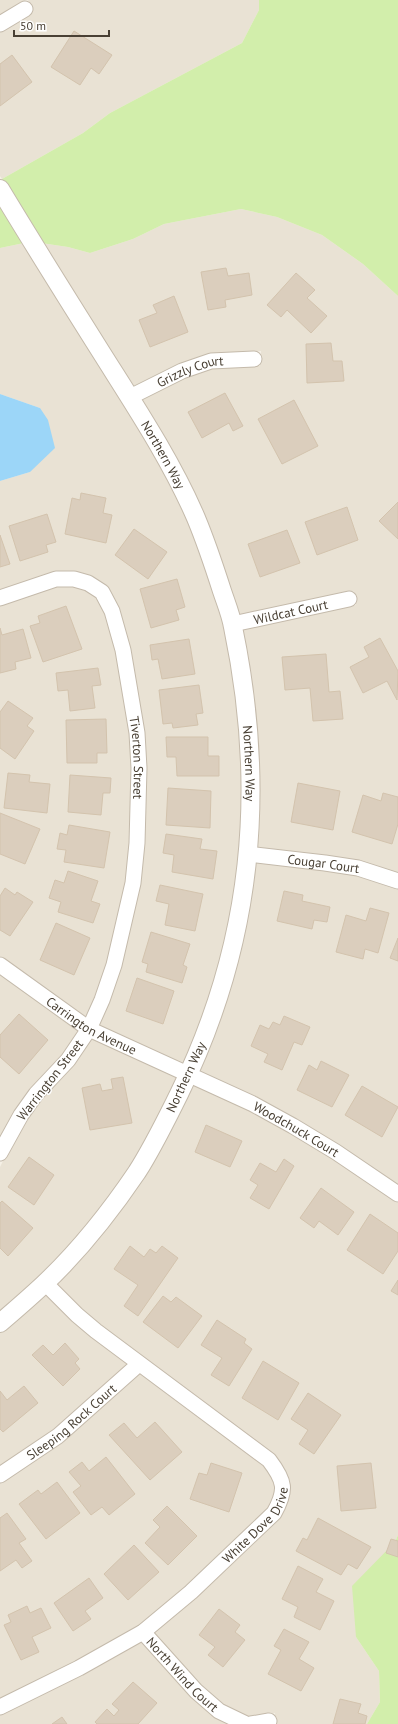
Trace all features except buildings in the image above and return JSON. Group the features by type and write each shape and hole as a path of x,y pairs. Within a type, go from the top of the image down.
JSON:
{"street":[{"path":"0,24 25,9"},
{"name":"Northern Way","path":"0,190 130,397 174,472 196,518 233,624 250,737 252,790 248,854 237,930 224,982 209,1026 189,1075 163,1128 138,1170 112,1207 45,1283 0,1323"},
{"name":"Grizzly Court","path":"130,397 182,371 211,361 254,359"},
{"name":"Tiverton Street","path":"0,598 56,579 74,579 88,583 102,592 112,611 123,650 137,733 139,768 137,843 133,883 114,965 89,1029"},
{"name":"Wildcat Court","path":"233,624 348,599"},
{"name":"Cougar Court","path":"248,854 351,867 398,881"},
{"name":"Carrington Avenue","path":"0,965 89,1029 189,1075"},
{"name":"Warrington Street","path":"0,1153 21,1115 36,1094 68,1060 89,1029"},
{"name":"Woodchuck Court","path":"189,1075 253,1104 293,1126 336,1152 398,1194"},
{"name":"White Dove Drive","path":"0,1707 79,1668 143,1632 191,1592 274,1513 281,1501 283,1487 280,1474 269,1460 139,1364 77,1315 45,1283"},
{"name":"Sleeping Rock Court","path":"0,1475 58,1436 139,1364"},
{"name":"North Wind Court","path":"143,1632 196,1691 219,1711 246,1724"},
{"path":"251,1724 269,1722"}],"shaded area":[{"path":"0,0 26,0 0,16"},
{"path":"28,0 259,0 259,10 242,43 110,113 83,133 2,179 0,176 0,32 33,11"},
{"path":"241,209 277,217 322,235 363,264 398,296 398,873 359,861 326,855 255,847 241,630 356,605 354,591 237,616 140,400 183,378 211,368 260,366 261,351 209,354 133,388 41,243 68,247 90,253 133,239 164,224"},
{"path":"24,243 168,476 190,521 226,627 243,738 241,854 231,929 217,980 186,1065 98,1026 139,884 129,648 91,576 74,571 55,572 0,591 0,481 30,472 40,408 0,394 0,248"},
{"path":"57,586 73,586 85,590 97,598 106,614 116,652 130,735 132,769 131,844 127,882 107,963 87,1019 0,956 0,605"},
{"path":"253,862 324,870 356,876 398,889 398,1185 297,1119 198,1071"},
{"path":"0,974 80,1032 63,1056 19,1105 0,1139"},
{"path":"91,1038 180,1079 133,1166 71,1245 0,1314 0,1167 13,1141 41,1098"},
{"path":"191,1084 250,1111 290,1132 333,1158 398,1203 398,1535 356,1637 379,1671 380,1702 367,1724 275,1724 275,1713 249,1717 223,1705 200,1686 152,1633 278,1519 288,1501 289,1485 286,1471 273,1454 100,1325 54,1283"},
{"path":"44,1293 92,1337 128,1365 54,1430 0,1467 0,1332"},
{"path":"139,1373 264,1466 274,1478 276,1488 275,1499 269,1509 187,1587 139,1627 77,1662 0,1699 0,1483 12,1476"},
{"path":"141,1641 191,1697 216,1718 229,1724 0,1724 0,1714 82,1675"}],"green space":[{"path":"259,0 398,0 398,296 363,264 322,235 277,217 241,209 164,224 133,239 90,253 68,247 41,243 2,179 83,133 110,113 242,43 259,10"},
{"path":"0,203 24,243 0,248"},
{"path":"398,1535 398,1724 367,1724 380,1702 379,1671 356,1637 352,1586 395,1542"}],"water":[{"path":"0,394 40,408 48,420 55,448 30,472 0,481"}]}
